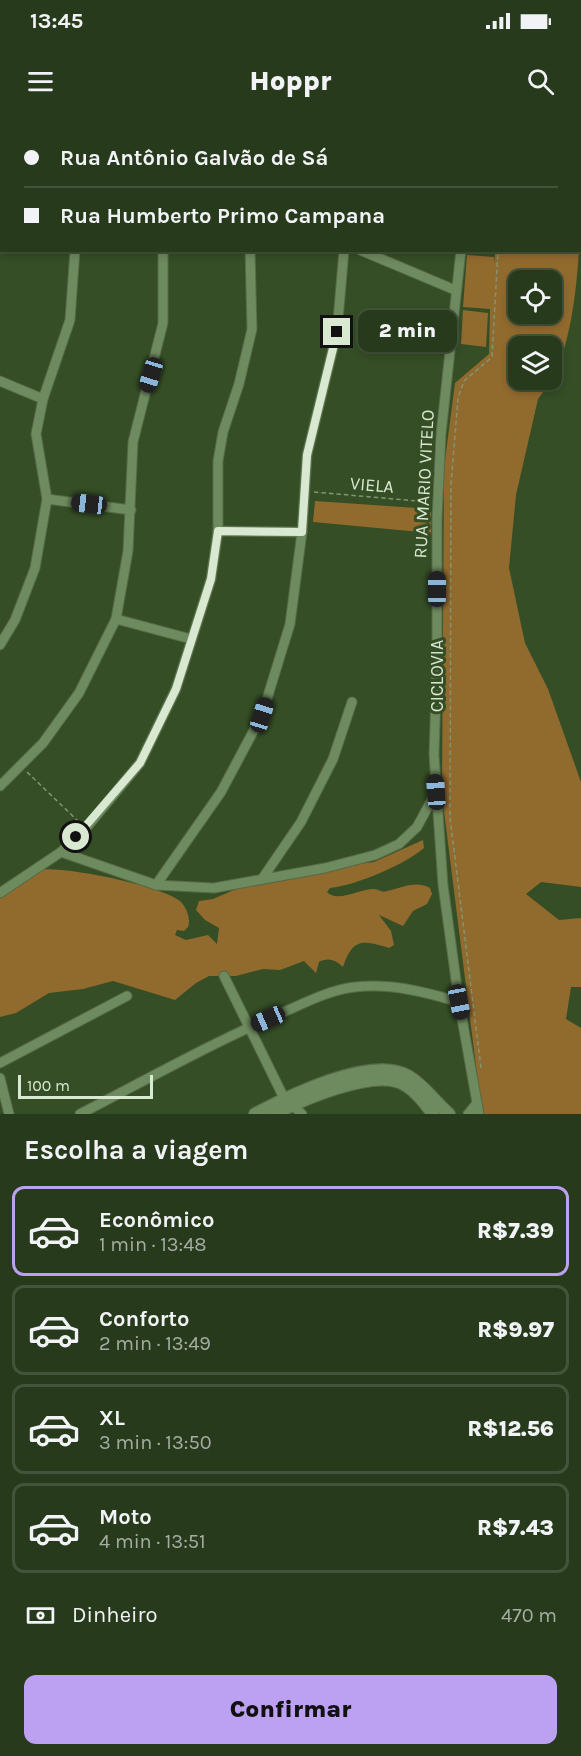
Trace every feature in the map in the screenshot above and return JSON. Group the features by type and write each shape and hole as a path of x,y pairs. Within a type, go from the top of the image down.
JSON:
{"main road":[{"path":"255,1114 369,1070 392,1070 408,1076 449,1114"},
{"path":"275,1114 287,1103 372,1079 388,1079 401,1083 416,1092 433,1114"}],"street":[{"path":"0,645 15,620 35,568 47,499 36,434 43,399 70,320 75,252"},
{"path":"0,786 43,744 79,693 116,619 125,580 131,510 133,442 163,323 163,252"},
{"path":"0,893 61,852 86,828 140,763 176,689 211,579 218,531 218,460 223,432 239,384 252,330 250,252"},
{"path":"156,885 221,792 262,715 290,624 302,532 307,455 337,332 344,252"},
{"path":"365,252 455,290"},
{"name":"RUA MARIO VITELO","path":"461,252 455,290 438,502 434,755 443,885 459,1002 479,1114"},
{"path":"0,381 43,399"},
{"path":"47,499 131,510"},
{"path":"218,531 302,532"},
{"path":"116,619 191,639"},
{"path":"262,879 301,822 333,759 352,702"},
{"path":"61,852 156,885 214,888 325,868 375,855 399,844 417,827 436,792"},
{"path":"224,976 287,1103 302,1114"},
{"path":"80,1114 248,1028 326,994 355,987 419,990 459,1002"},
{"path":"0,1063 127,996"},
{"path":"0,1078 9,1114"},
{"path":"468,1114 477,1103"}],"path":[{"name":"CICLOVIA","path":"482,1075 450,818 451,484 458,398 464,381 492,357 498,252"},
{"name":"VIELA","path":"304,492 438,502"},
{"path":"20,766 86,828"}],"shaded area":[{"path":"491,252 579,252 574,302 562,357 562,336 508,336 508,390 545,390 538,399 516,495 509,568 525,643 548,689 581,782 581,887 541,882 526,894 559,920 581,918 581,987 571,987 566,1019 581,1028 581,1114 482,1114 442,795 444,468 455,383 489,354 490,309 463,307 467,255 494,257 494,264 495,254"},
{"path":"463,310 488,313 486,347 461,344"},
{"path":"315,501 431,509 431,533 313,522"},
{"path":"423,840 424,848 405,861 366,879 330,888 327,892 331,895 343,896 373,889 385,891 408,885 430,888 432,894 427,904 413,911 403,926 379,915 391,931 394,945 389,948 360,944 351,951 343,967 335,961 326,960 319,962 316,973 304,961 280,970 263,969 236,976 209,976 175,1000 113,981 83,989 49,993 16,1013 0,1017 0,897 33,871 44,869 84,873 154,889 181,902 187,911 188,927 184,931 177,930 175,935 186,940 208,935 217,944 219,928 205,920 196,910 199,901 213,899 248,884 294,872 374,862"}],"route":[{"path":"76,837 140,763 176,689 211,579 218,531 302,532 307,455 337,332"}]}
